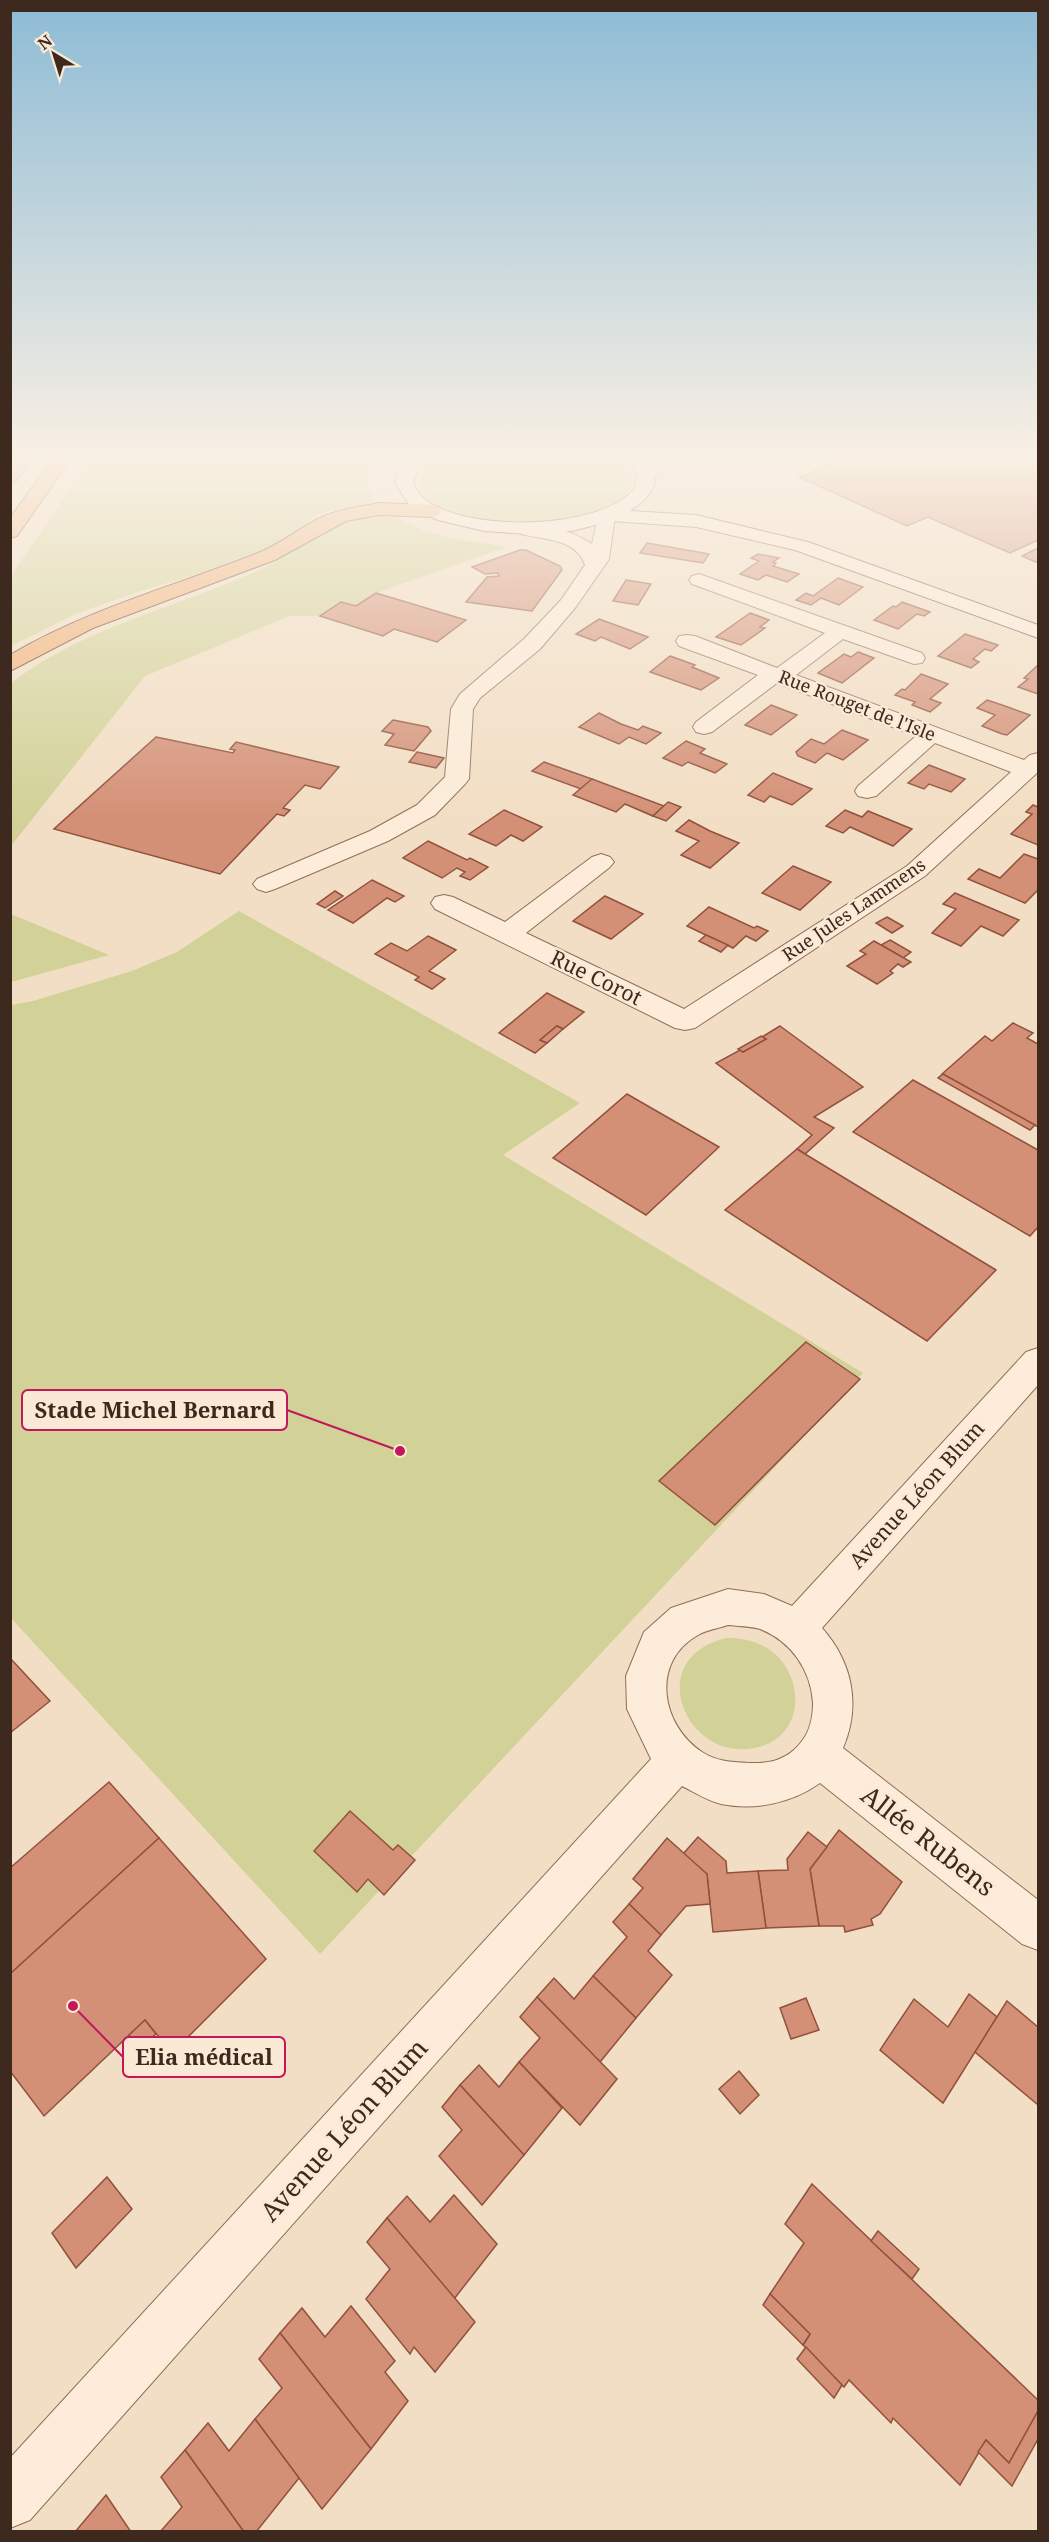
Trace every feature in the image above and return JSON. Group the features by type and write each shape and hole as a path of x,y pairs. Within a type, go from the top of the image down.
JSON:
{"highway":[{"path":"10,665 48,642 86,624 207,579"}],"street":[{"path":"266,884 379,836 426,810 457,779 462,709 471,694 532,644 550,625 585,579"},
{"path":"891,579 1038,632"},
{"path":"699,580 914,658"},
{"path":"704,727 841,631"},
{"name":"Rue Rouget de l'Isle","path":"687,641 1026,772 1038,795"},
{"path":"867,791 932,734"},
{"name":"Rue Jules Lammens","path":"685,1021 916,871 1026,772"},
{"path":"507,934 601,862"},
{"name":"Rue Corot","path":"444,903 685,1021"},
{"name":"Avenue Léon Blum","path":"796,1629 1038,1362"},
{"path":"728,1607 763,1612 796,1629 820,1656 833,1689 835,1706 833,1724 818,1755 805,1768 789,1777 772,1784 752,1786 732,1786 712,1780 694,1772 678,1760 655,1730 648,1713 645,1696 649,1662 666,1634 694,1614 728,1607"},
{"name":"Allée Rubens","path":"818,1755 1038,1928"},
{"name":"Avenue Léon Blum","path":"10,2500 678,1760"}],"shaded area":[{"path":"11,579 182,579 78,613 11,646"},
{"path":"239,579 417,579 376,593 356,606 341,602 320,616 290,616 145,676 11,846 11,683 41,662 72,645"},
{"path":"239,911 580,1103 503,1155 863,1373 320,1954 11,1618 11,1005 33,1001 132,971 177,952"},
{"path":"11,914 109,955 11,982"},
{"path":"727,1638 760,1644 770,1650 781,1660 794,1687 793,1716 787,1728 776,1739 762,1746 736,1749 713,1742 695,1728 684,1708 680,1687 685,1667 700,1649"}],"building":[{"path":"486,579 556,579 532,611 466,602"},
{"path":"777,579 792,579 787,582"},
{"path":"837,579 863,587 839,605 821,598 811,605 796,600 806,593 813,596"},
{"path":"626,580 651,584 638,605 613,601"},
{"path":"376,593 466,620 437,642 394,629 383,636 320,616 341,602 356,606"},
{"path":"902,602 930,612 924,616 917,614 898,629 874,620 893,606 896,607"},
{"path":"750,613 769,620 760,627 765,628 741,645 716,637"},
{"path":"599,619 648,637 630,649 601,637 595,641 576,634"},
{"path":"965,634 998,645 991,651 985,649 973,659 979,662 971,668 938,656"},
{"path":"858,652 874,658 842,683 818,673 844,654 851,657"},
{"path":"670,656 695,665 692,667 719,678 701,690 650,672"},
{"path":"1038,665 1038,694 1018,687 1028,679 1024,678"},
{"path":"921,674 948,684 930,699 941,703 930,712 912,705 915,702 895,695 902,689 905,690"},
{"path":"987,700 1030,715 1007,735 1002,734 982,726 995,715 977,708"},
{"path":"771,705 797,715 771,735 745,725"},
{"path":"599,713 638,730 643,726 661,733 646,744 629,737 619,744 579,727"},
{"path":"393,720 428,727 431,731 414,751 385,745 394,734 382,731"},
{"path":"842,730 868,740 843,760 827,753 815,763 798,756 796,752 811,739 824,744"},
{"path":"156,737 233,753 235,750 230,749 236,742 339,767 320,789 305,785 283,808 290,810 284,816 277,814 220,874 54,829"},
{"path":"686,741 705,749 700,753 727,764 715,773 688,762 682,766 663,758"},
{"path":"417,752 444,758 436,768 409,762"},
{"path":"544,762 592,779 581,789 532,771"},
{"path":"929,765 965,779 951,792 929,784 924,789 908,783"},
{"path":"773,773 812,789 792,805 770,796 764,802 748,795"},
{"path":"592,779 664,806 653,816 625,804 616,812 573,795"},
{"path":"668,802 681,807 666,821 653,816"},
{"path":"1033,805 1038,807 1038,845 1011,834 1032,814 1026,812"},
{"path":"504,810 542,827 523,841 511,835 496,846 469,834"},
{"path":"845,810 862,817 868,811 912,829 893,846 850,827 843,833 826,826"},
{"path":"689,820 739,843 710,868 681,855 699,841 676,831"},
{"path":"428,841 467,860 470,858 488,867 470,880 460,876 465,872 457,868 442,878 403,858"},
{"path":"1024,854 1038,859 1038,890 1025,903 968,879 979,869 1000,878"},
{"path":"793,866 831,882 800,910 762,893"},
{"path":"372,880 404,896 395,902 387,898 353,923 328,910"},
{"path":"335,891 343,896 325,908 317,904"},
{"path":"955,893 1019,920 1003,936 981,926 961,946 932,933 956,909 943,904"},
{"path":"605,896 643,914 611,939 573,921"},
{"path":"709,907 754,928 757,926 768,931 756,941 746,936 733,948 687,926"},
{"path":"887,917 903,926 892,933 876,923"},
{"path":"706,935 728,945 721,952 699,941"},
{"path":"428,936 456,950 429,971 445,979 432,989 415,980 419,977 375,954 391,943 407,951"},
{"path":"890,940 911,952 903,958 881,945"},
{"path":"874,941 911,962 903,967 898,964 890,971 893,973 877,984 847,966 866,954 860,951"},
{"path":"547,993 584,1012 563,1029 557,1026 540,1040 547,1043 535,1053 499,1033"},
{"path":"1013,1023 1033,1033 1027,1038 1038,1044 1038,1127 942,1074 985,1036 992,1041"},
{"path":"557,1026 563,1029 547,1043 540,1040"},
{"path":"780,1026 863,1087 814,1117 834,1128 805,1154 797,1149 812,1135 716,1063 766,1039 762,1037"},
{"path":"761,1036 766,1039 743,1052 738,1049"},
{"path":"943,1074 1035,1125 1030,1130 938,1078"},
{"path":"913,1080 1038,1150 1038,1227 1030,1236 853,1132"},
{"path":"627,1094 719,1147 646,1215 553,1158"},
{"path":"797,1149 996,1270 927,1341 725,1210"},
{"path":"806,1342 860,1379 715,1525 659,1481"},
{"path":"10,1658 50,1701 10,1733"},
{"path":"109,1782 159,1838 10,1974 10,1868"},
{"path":"350,1811 393,1850 398,1845 415,1860 384,1895 368,1879 357,1892 314,1851"},
{"path":"839,1830 902,1882 880,1914 871,1919 873,1925 845,1932 844,1926 819,1926 810,1869"},
{"path":"808,1832 827,1847 810,1869 819,1926 766,1928 758,1871 788,1870 787,1859"},
{"path":"698,1837 726,1861 727,1873 758,1871 766,1928 713,1932 707,1874 683,1854"},
{"path":"159,1838 266,1959 172,2053 145,2020 44,2116 10,2071 10,1974"},
{"path":"667,1838 707,1874 710,1904 686,1906 661,1935 629,1904 643,1888 633,1879"},
{"path":"629,1904 661,1935 648,1951 672,1975 636,2018 593,1976 627,1937 613,1922"},
{"path":"593,1976 636,2018 600,2062 537,1997 554,1978 574,1999"},
{"path":"969,1994 997,2017 943,2103 880,2050 914,1999 948,2027"},
{"path":"537,1997 617,2079 580,2125 519,2062 540,2038 520,2017"},
{"path":"806,1998 819,2030 791,2039 780,2008"},
{"path":"1007,2001 1038,2027 1038,2105 975,2052"},
{"path":"145,2020 156,2034 149,2040 134,2041 129,2035"},
{"path":"519,2062 562,2108 524,2155 460,2085 479,2065 499,2087"},
{"path":"739,2071 759,2095 740,2114 719,2089"},
{"path":"460,2085 524,2155 482,2205 439,2156 462,2130 442,2107"},
{"path":"107,2177 132,2209 76,2268 52,2233"},
{"path":"812,2184 1038,2400 1038,2411 1009,2463 986,2440 960,2485 893,2418 891,2423 849,2380 844,2387 803,2345 810,2334 770,2294 804,2243 785,2224"},
{"path":"454,2195 497,2244 454,2299 387,2218 407,2196 430,2222"},
{"path":"387,2218 475,2322 435,2372 414,2347 410,2354 366,2299 390,2269 367,2242"},
{"path":"878,2231 919,2269 912,2279 871,2241"},
{"path":"770,2294 810,2334 803,2345 763,2305"},
{"path":"351,2306 395,2361 385,2372 408,2401 371,2449 280,2333 302,2308 325,2337"},
{"path":"280,2333 371,2449 322,2509 255,2419 282,2388 259,2359"},
{"path":"806,2347 842,2385 834,2398 797,2359"},
{"path":"1038,2411 1038,2439 1012,2486 978,2452 986,2440 1009,2463"},
{"path":"255,2419 299,2478 256,2532 244,2532 185,2450 208,2423 229,2451"},
{"path":"185,2450 244,2532 160,2532 182,2507 161,2477"},
{"path":"106,2495 131,2532 75,2532"}],"place":[{"name":"Stade Michel Bernard","path":"400,1451"},
{"name":"Elia médical","path":"73,2006"}]}
